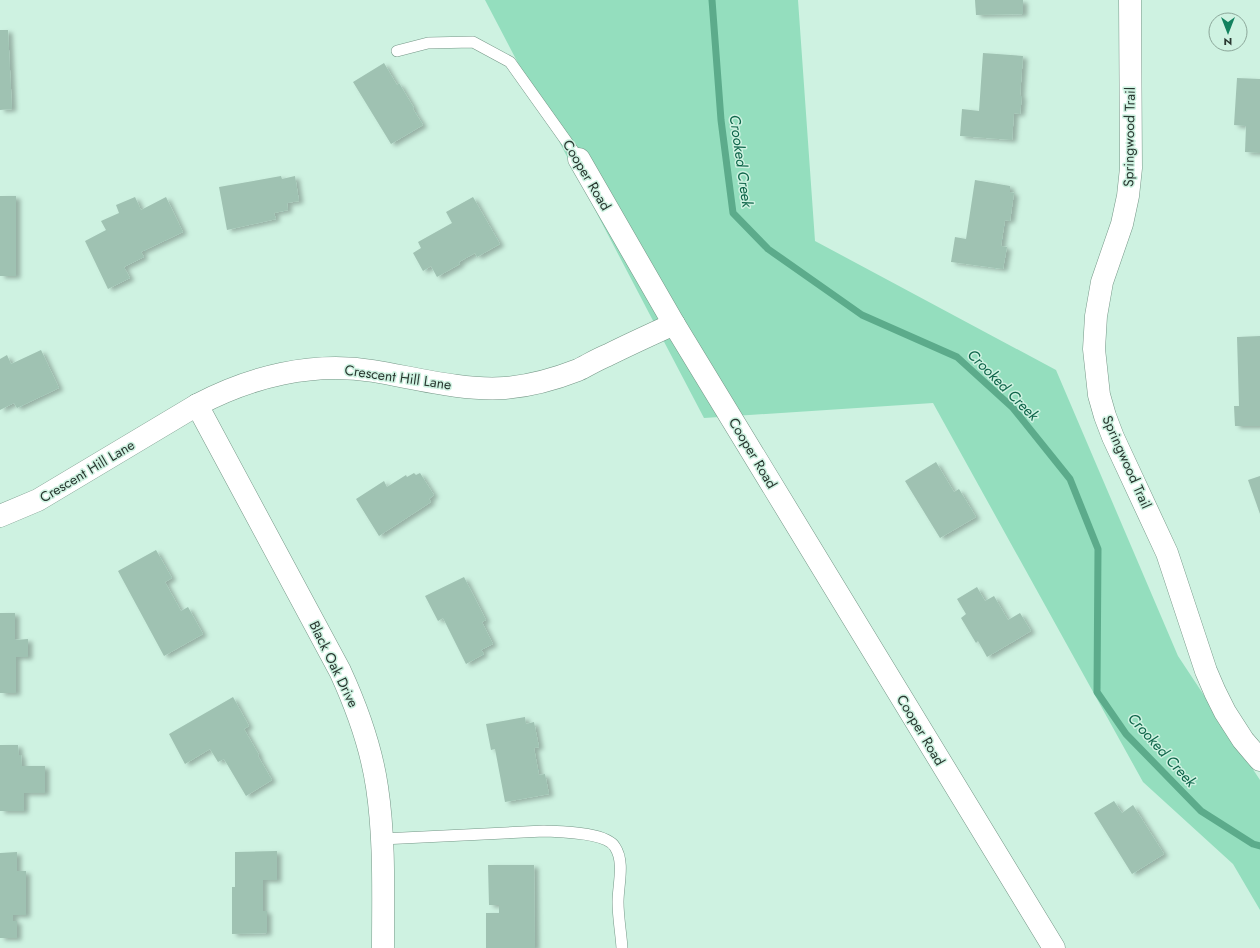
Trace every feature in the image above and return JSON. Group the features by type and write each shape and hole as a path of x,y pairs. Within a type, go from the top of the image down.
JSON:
{"street":[{"name":"Springwood Trail","path":"1130,0 1131,159 1129,187 1122,224 1102,282 1097,305 1094,328 1097,383 1105,416 1113,437 1167,552 1206,671 1215,692 1225,712 1243,740 1260,760"},
{"name":"Cooper Road","path":"579,159 674,324 1054,948"},
{"name":"Crescent Hill Lane","path":"0,516 38,500 217,394 259,379 315,369 360,369 472,388 505,388 537,383 579,369 674,324"},
{"name":"Black Oak Drive","path":"197,405 350,690 366,736 373,764 380,807 382,839 383,948"}],"lane":[{"name":"Cooper Road","path":"397,51 428,43 473,42 510,62 579,159"},
{"path":"382,839 544,831 571,832 596,836 608,841 615,846 620,859 618,902 622,948"}],"green space":[{"path":"485,0 798,0 815,241 1056,370 1178,656 1260,780 1260,910 1233,864 1143,782 933,403 704,418"}],"building":[{"path":"975,0 1023,0 1023,14 976,15"},
{"path":"0,30 8,30 12,109 0,110"},
{"path":"983,53 1023,56 1020,114 1014,113 1012,140 960,136 962,109 979,111"},
{"path":"384,63 397,85 399,83 423,125 391,144 353,82"},
{"path":"1237,78 1260,79 1260,153 1245,152 1246,126 1234,125"},
{"path":"281,176 282,179 295,176 299,201 287,203 288,210 274,213 276,219 227,230 219,187"},
{"path":"975,180 1010,186 1010,192 1014,193 1010,221 1005,220 1001,246 1007,247 1003,269 951,262 955,237 966,239"},
{"path":"0,196 16,196 16,276 0,276"},
{"path":"135,197 141,210 166,197 183,232 141,252 144,257 124,267 130,278 108,289 85,241 106,230 101,221 119,213 116,205"},
{"path":"473,197 500,244 477,257 475,253 459,262 460,264 437,277 431,266 423,271 413,253 421,248 418,242 452,223 446,212"},
{"path":"1260,336 1260,426 1235,426 1234,406 1239,406 1237,337"},
{"path":"41,350 59,388 17,408 14,403 0,410 0,359 7,355 11,364"},
{"path":"936,462 954,492 959,489 976,517 940,538 905,481"},
{"path":"414,473 416,475 420,473 434,495 429,499 431,502 379,536 356,499 384,481 387,487 406,475 407,477"},
{"path":"1260,476 1260,514 1248,480"},
{"path":"156,550 172,578 165,582 181,611 188,607 203,634 164,656 118,571"},
{"path":"464,577 486,620 482,622 493,644 481,650 484,654 466,664 443,618 438,621 425,596"},
{"path":"977,587 985,601 994,596 1008,620 1020,613 1031,631 987,657 978,641 976,643 961,618 966,614 957,599"},
{"path":"0,613 15,613 15,640 28,639 28,657 16,657 16,693 0,693"},
{"path":"233,697 249,726 244,729 272,780 246,796 224,759 218,762 210,749 185,764 169,734"},
{"path":"525,717 526,724 534,722 539,747 534,748 539,775 545,774 549,794 505,802 495,749 491,750 486,724"},
{"path":"0,745 18,745 22,766 45,766 45,793 24,793 24,811 0,811"},
{"path":"1114,801 1122,813 1133,805 1164,854 1132,874 1094,813"},
{"path":"277,851 277,880 263,880 263,911 267,911 267,933 232,934 232,887 235,887 235,852"},
{"path":"17,852 17,871 26,871 26,915 13,915 13,921 17,921 17,938 0,938 0,853"},
{"path":"488,865 534,865 535,948 486,948 486,913 499,913 499,905 489,905"}],"waterway":[{"name":"Crooked Creek","path":"712,0 721,120 733,213 768,249 862,315 957,357 1013,408 1070,479 1098,549 1097,692 1126,734 1201,811 1253,844 1260,846"}]}
